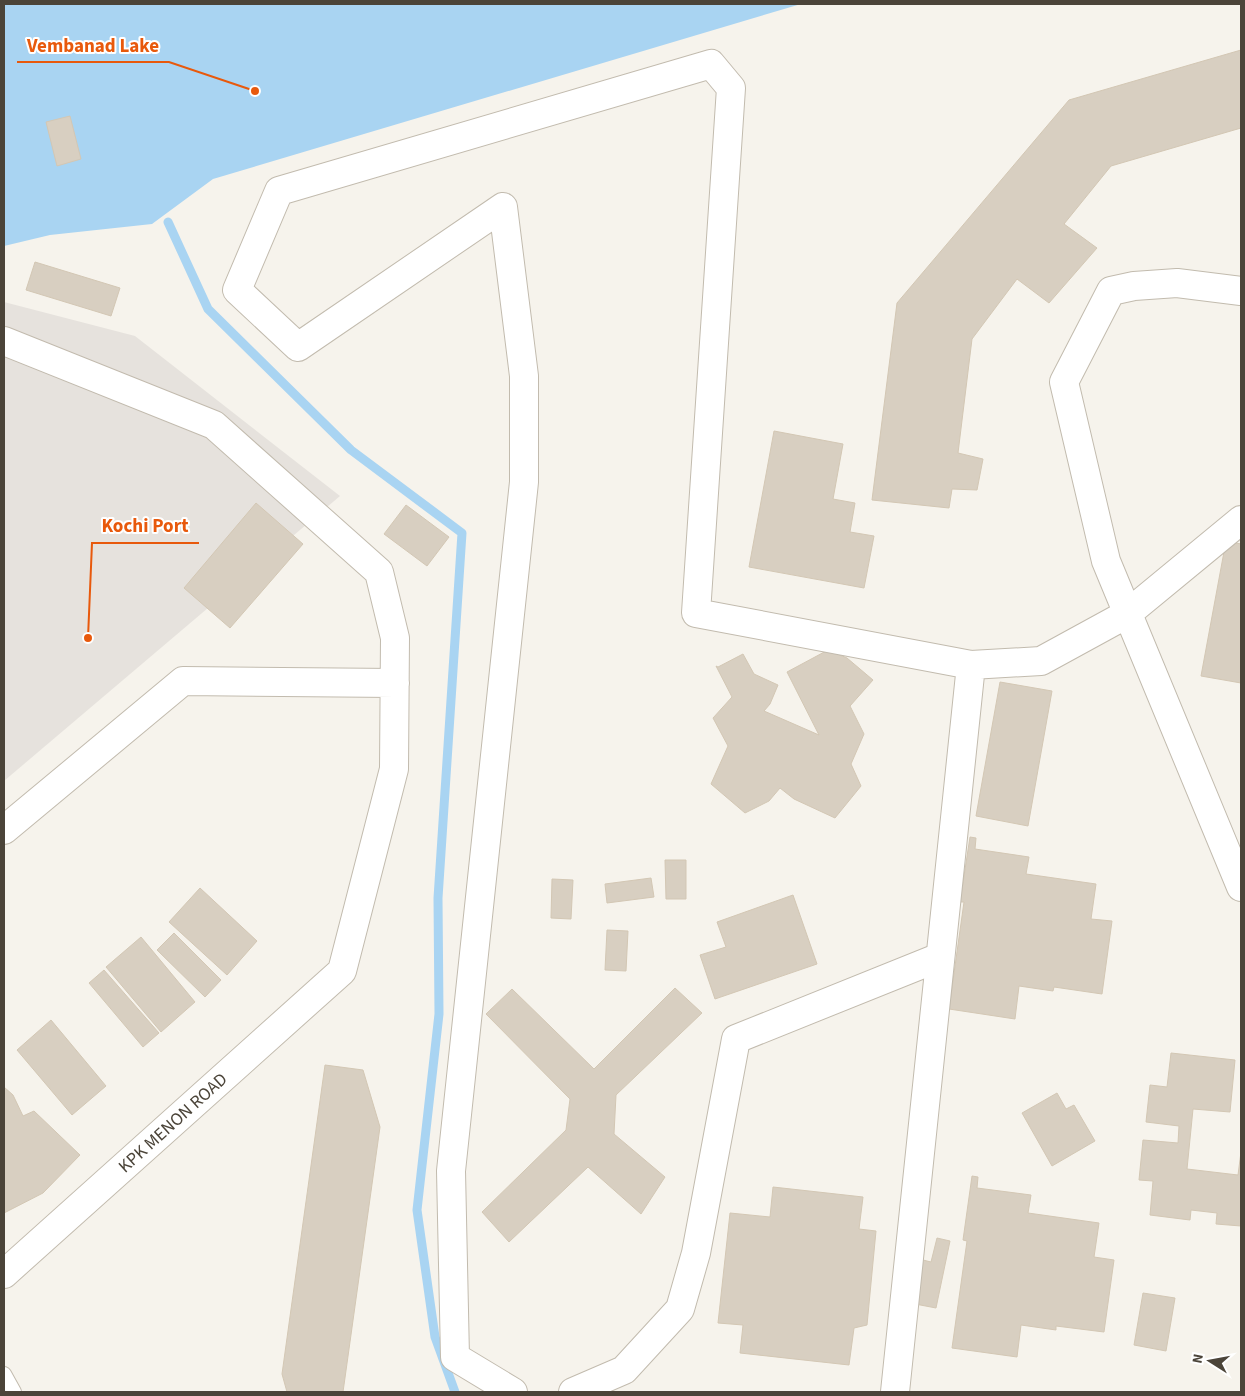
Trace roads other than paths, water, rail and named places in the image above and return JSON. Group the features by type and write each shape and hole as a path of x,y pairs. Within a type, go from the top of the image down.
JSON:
{"street":[{"path":"513,1392 454,1357 451,1171 524,482 524,376 503,207 298,347 237,290 278,191 711,64 731,88 696,613 971,664 1041,661 1127,614 1241,520"},
{"path":"1241,291 1177,283 1134,286 1112,291 1064,382 1106,561 1241,887"},
{"path":"4,341 214,425 379,572 395,638 395,683 183,681 4,830"},
{"path":"895,1392 971,664"},
{"name":"KPK MENON ROAD","path":"4,1274 342,971 394,769 395,683"},
{"path":"573,1392 624,1370 680,1309 696,1253 736,1039 940,957"}],"lane":[{"path":"4,1374 14,1392"}],"water":[{"path":"4,4 801,4 213,179 152,224 50,235 4,246"}],"waterway":[{"path":"168,222 208,309 351,450 462,533 438,898 439,1014 417,1210 435,1337 455,1392"}],"place":[{"name":"Vembanad Lake","path":"255,91"},
{"name":"Kochi Port","path":"88,638"}]}
